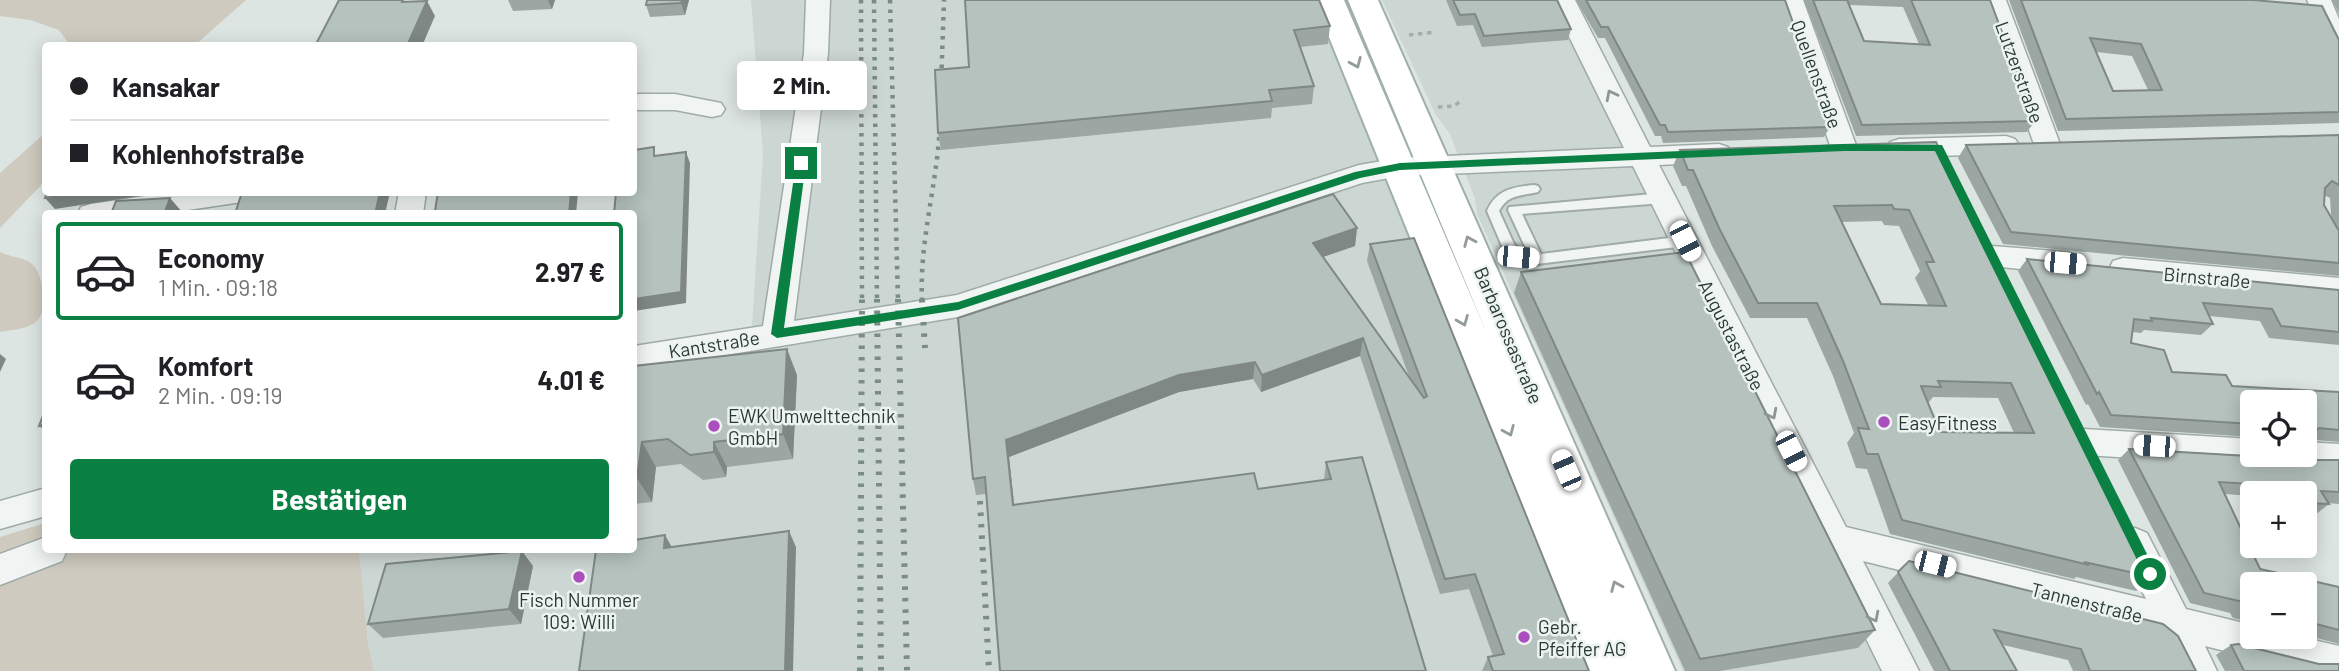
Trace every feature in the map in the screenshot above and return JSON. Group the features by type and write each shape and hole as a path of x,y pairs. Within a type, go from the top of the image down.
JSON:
{"main road":[{"name":"Barbarossastraße","path":"1329,0 1418,166 1652,671"},
{"name":"Barbarossastraße","path":"1363,0 1418,166 1609,671"}],"street":[{"path":"777,334 816,54 818,0"},
{"name":"Augustastraße","path":"1563,0 1901,671"},
{"name":"Quellenstraße","path":"1791,0 1844,148"},
{"name":"Lutzerstraße","path":"1994,0 2047,144"},
{"path":"2313,6 2339,46"},
{"path":"637,102 675,102 712,109"},
{"path":"1815,149 1844,148 1944,160 2047,144 2075,143"},
{"name":"Kantstraße","path":"637,357 958,306 1359,174 1418,166 1745,152"},
{"path":"131,210 231,200"},
{"name":"Birnstraße","path":"2009,292 1986,244 2339,289"},
{"path":"2102,478 2078,429 2240,450"},
{"path":"2317,456 2339,457"},
{"path":"0,515 42,503"},
{"path":"2120,514 2199,671"},
{"name":"Tannenstraße","path":"1835,539 2339,663"},
{"path":"0,570 42,553"}],"lane":[{"path":"1534,189 1504,195 1496,202 1493,211 1509,246 1518,257 1537,259 1685,241"},
{"path":"1537,259 1514,210 1663,198"}],"path":[{"path":"1407,35 1436,32"},
{"path":"1443,107 1454,106 1462,100"}],"shaded area":[{"path":"0,0 246,0 199,42 68,42 59,30 30,20 0,16"},
{"path":"751,0 1311,0 1596,671 374,671 368,643 359,553 637,553 637,379 750,356 763,155"},
{"path":"1382,0 1550,0 1883,671 1683,671 1477,214 1475,199 1450,134 1436,115"},
{"path":"42,136 42,184 0,228 0,173"},
{"path":"0,252 24,259 34,266 41,280 42,312 34,324 0,332"},
{"path":"42,524 42,553 359,553 368,643 374,671 0,671 0,537"}],"building":[{"path":"339,0 427,1 409,42 317,42"},
{"path":"647,0 682,0 681,3 646,5"},
{"path":"965,0 1319,0 1330,26 1294,30 1314,86 1269,90 1272,101 938,133 935,70 969,67"},
{"path":"1453,0 1557,0 1571,29 1484,36 1475,14 1460,15"},
{"path":"1586,0 1785,0 1830,127 1668,132 1665,125 1660,125 1608,27 1601,27"},
{"path":"1813,0 1847,0 1864,41 1930,45 1911,0 1990,0 2035,121 1862,125"},
{"path":"2021,0 2253,0 2322,6 2339,40 2339,112 2066,119","holes":["2090,38 2141,44 2162,90 2113,91"]},
{"path":"2339,135 2339,185 2332,181 2325,188 2324,205 2339,231 2339,263 2011,232 1966,145"},
{"path":"1936,142 2153,577 2084,562 2089,565 1902,520 1878,454 1867,454 1858,428 1869,429 1817,303 1758,303 1693,170 1688,170 1680,150","holes":["1892,205 1894,209 1909,210 1934,262 1926,262 1946,306 1881,304 1834,206","1938,381 2011,383 2034,433 1940,432 1921,386 1941,387"]},
{"path":"654,147 654,156 686,152 681,292 637,299 637,210 614,210 616,196 637,196 637,150"},
{"path":"1333,194 1357,228 1313,243 1424,398 1427,396 1370,244 1414,238 1589,671 1493,671 1488,657 1504,654 1475,574 1445,579 1363,338 1262,375 1255,362 1179,375 1006,440 1013,505 1254,473 1258,489 1331,479 1326,462 1362,457 1426,671 1000,671 985,477 973,479 958,318"},
{"path":"241,196 379,196 376,210 236,210"},
{"path":"437,196 571,196 569,210 435,210"},
{"path":"170,198 166,210 113,210 116,201"},
{"path":"1685,252 1875,630 1700,659 1521,272"},
{"path":"2027,259 2339,290 2339,332 2281,326 2272,309 2203,303 2213,324 2134,319 2131,343 2164,350 2172,372 2226,375 2232,386 2303,390 2240,390 2240,423 2111,415 2099,392 2097,394"},
{"name":"EWK Umwelttechnik GmbH","path":"787,349 783,434 714,442 714,452 690,455 668,439 642,442 637,478 637,366"},
{"path":"2317,391 2339,392 2339,430 2317,430"},
{"path":"2129,449 2240,456 2240,467 2317,467 2317,460 2339,460 2339,492 2321,491 2329,504 2317,504 2317,481 2219,482 2240,527 2240,558 2255,558 2260,569 2273,572 2240,572 2240,601 2204,593"},
{"path":"789,531 785,671 579,671 596,553 637,553 637,540 665,535 664,548"},
{"path":"522,553 509,609 368,624 386,564"},
{"path":"1909,561 2163,624 2178,636 2196,671 2090,671 2081,649 1994,630 2017,671 1950,671 1898,572"},
{"path":"2317,582 2339,587 2339,630 2317,624"},
{"path":"2238,644 2240,649 2258,649 2319,664 2339,664 2339,671 2244,671 2231,645"}],"railway":[{"path":"861,0 862,300"},
{"path":"874,0 877,301"},
{"path":"890,0 898,301"},
{"path":"941,87 944,0"},
{"path":"922,299 923,256 940,122"},
{"path":"877,299 881,671"},
{"path":"898,299 907,671"},
{"path":"922,299 925,348"},
{"path":"860,671 862,300"},
{"path":"980,501 989,671"}],"place":[{"name":"EasyFitness","path":"1884,422"},
{"name":"EWK Umwelttechnik GmbH","path":"714,426"},
{"name":"Fisch Nummer 109: Willi","path":"579,577"},
{"name":"Gebr. Pfeiffer AG","path":"1524,637"}],"route":[{"path":"801,163 777,334 958,306 1359,174 1400,167 1643,155 1844,148 1938,148 2150,574"}]}
